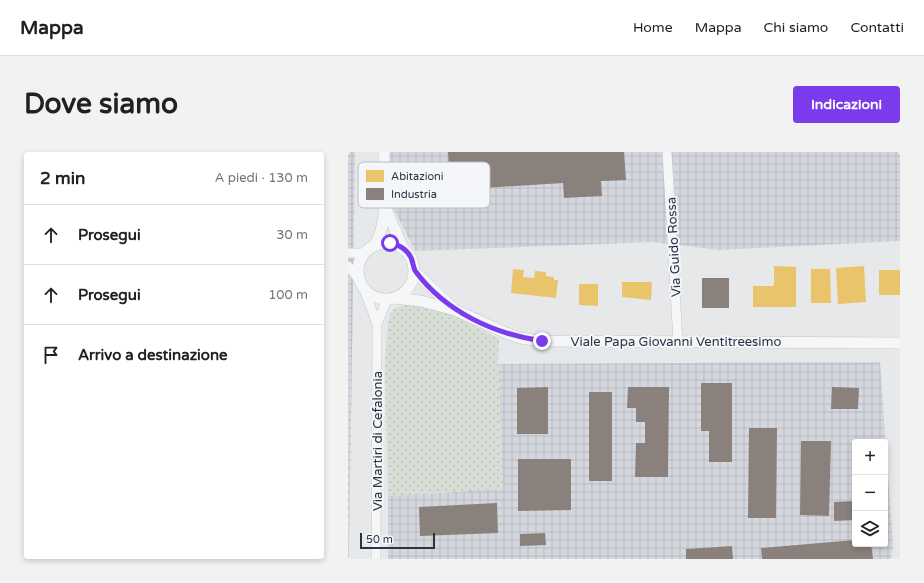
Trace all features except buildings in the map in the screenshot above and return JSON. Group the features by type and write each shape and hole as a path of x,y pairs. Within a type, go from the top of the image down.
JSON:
{"street":[{"path":"384,152 384,162"},
{"name":"Via Guido Rossa","path":"667,152 678,342"},
{"path":"362,284 358,267 364,254 375,245 380,232 385,208"},
{"path":"348,266 370,294 378,298 390,298 402,294 408,288 414,271 411,259 404,248 385,208"},
{"path":"375,245 390,243 404,248"},
{"path":"348,253 364,254"},
{"name":"Viale Papa Giovanni Ventitreesimo","path":"414,271 455,310"},
{"name":"Via Martiri di Cefalonia","path":"362,284 377,324 376,559"},
{"name":"Viale Papa Giovanni Ventitreesimo","path":"390,298 421,301 455,310 487,326 520,338 542,341 900,343"},
{"name":"Via Martiri di Cefalonia","path":"377,324 390,298"}],"shaded area":[{"path":"348,152 355,152 349,559 348,559"},
{"path":"390,152 900,152 900,241 719,250 652,242 415,251 393,208 490,208 490,162 390,162"},
{"path":"406,305 429,307 448,312 499,339 498,364 503,489 388,496 385,363 388,322 390,314 395,308"},
{"path":"880,362 885,439 852,439 852,547 888,547 888,476 893,547 891,559 388,559 388,496 503,489 498,364"}],"route":[{"path":"390,243 397,244 404,248 410,255 414,271 455,310 487,326 520,338 542,341"}]}
